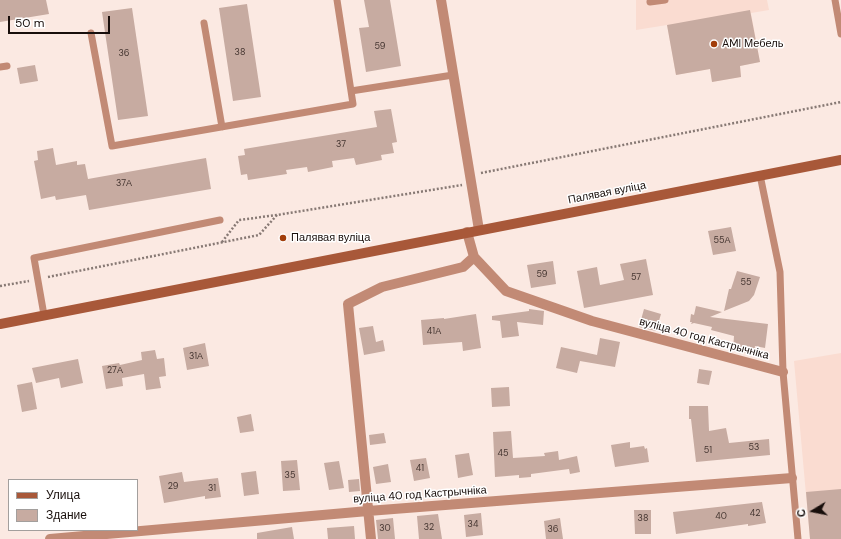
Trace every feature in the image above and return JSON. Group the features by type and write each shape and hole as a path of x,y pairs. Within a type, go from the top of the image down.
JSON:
{"street":[{"path":"441,0 479,230"},
{"name":"Палявая вуліца","path":"0,324 841,160"},
{"name":"вуліца 40 год Кастрычніка","path":"467,232 474,258 506,291 592,322 783,372"},
{"path":"371,539 348,304 382,287 463,267 474,258"},
{"name":"вуліца 40 год Кастрычніка","path":"138,531 368,510 792,478"},
{"name":"вуліца 40 год Кастрычніка","path":"50,539 138,531"}],"lane":[{"path":"91,33 112,146 353,104 337,0"},
{"path":"650,2 665,0"},
{"path":"836,0 841,34"},
{"path":"204,22 222,127"},
{"path":"351,91 453,75"},
{"path":"760,175 780,272 783,372 798,539"},
{"path":"44,315 34,258 220,220"}],"path":[{"path":"222,242 239,220 277,215 471,180 841,102"},
{"path":"0,286 259,235 277,215"}],"shaded area":[{"name":"AMI Мебель","path":"636,0 767,0 769,10 751,13 760,62 740,66 741,77 712,82 710,69 676,75 667,25 636,30"},
{"path":"841,353 841,539 810,539 794,361"}],"building":[{"path":"0,0 46,0 49,14 0,22"},
{"path":"364,0 390,0 401,66 366,72 359,28 369,27"},
{"path":"247,4 261,97 233,101 219,8"},
{"path":"132,8 148,116 118,120 102,12"},
{"name":"AMI Мебель","path":"750,10 760,62 740,66 741,77 712,82 710,69 676,75 667,25"},
{"path":"35,65 38,81 20,84 17,68"},
{"path":"391,109 397,142 392,143 394,153 381,155 382,160 356,165 354,158 332,161 333,167 308,172 307,167 286,170 287,174 248,180 247,174 241,175 238,156 245,155 244,149 377,127 374,111"},
{"path":"53,148 56,165 77,161 77,165 85,164 88,179 206,158 211,189 89,210 86,195 56,200 55,196 41,199 34,161 38,160 37,151"},
{"path":"731,227 736,251 713,255 708,231"},
{"path":"646,259 653,295 584,308 577,271 597,267 600,285 624,280 620,264"},
{"path":"553,261 556,284 531,288 527,265"},
{"path":"737,271 760,277 754,295 749,301 724,311 729,289 731,289"},
{"path":"696,306 722,312 710,317 768,324 765,348 755,346 754,354 733,351 734,336 711,330 712,327 694,323 691,324 691,314 694,315"},
{"path":"529,309 544,311 543,325 517,322 519,336 502,338 500,321 492,320 492,316 529,311"},
{"path":"644,309 661,314 656,331 639,327"},
{"path":"476,314 481,348 463,351 462,342 423,345 421,320 444,319"},
{"path":"373,326 376,342 383,340 385,351 364,355 359,328"},
{"path":"600,338 620,342 615,367 580,361 577,373 556,368 561,347 597,355"},
{"path":"205,343 209,366 187,370 183,348"},
{"path":"155,350 157,359 164,358 166,376 159,377 161,388 146,390 144,374 122,378 123,386 106,389 102,366 119,363 120,365 142,360 141,352"},
{"path":"78,359 83,383 61,388 59,378 36,383 32,368"},
{"path":"699,369 712,371 709,385 697,383"},
{"path":"32,382 37,409 22,412 17,385"},
{"path":"509,387 510,406 492,407 491,388"},
{"path":"689,406 708,406 709,431 726,428 729,443 769,439 770,455 696,462 691,419 689,419"},
{"path":"251,414 254,431 240,433 237,417"},
{"path":"511,431 513,458 545,456 544,453 558,451 559,460 577,456 580,472 570,474 569,469 531,474 531,477 519,478 519,475 495,477 493,432"},
{"path":"384,433 386,443 370,445 369,435"},
{"path":"630,442 630,448 644,446 645,449 647,448 649,462 615,467 611,445"},
{"path":"469,453 473,475 458,478 455,455"},
{"path":"426,458 430,478 414,481 410,460"},
{"path":"297,460 300,490 283,491 281,461"},
{"path":"339,461 344,488 329,490 324,463"},
{"path":"388,464 391,482 376,484 373,467"},
{"path":"256,471 259,494 244,496 241,473"},
{"path":"182,472 184,482 218,478 221,497 205,499 205,496 164,503 159,476"},
{"path":"359,479 360,491 349,492 348,480"},
{"path":"841,489 841,539 810,539 806,492"},
{"path":"762,502 766,523 676,534 673,512"},
{"path":"634,510 651,510 651,534 635,534"},
{"path":"481,513 483,535 466,537 464,515"},
{"path":"438,514 442,539 419,539 417,516"},
{"path":"393,518 395,539 378,539 376,520"},
{"path":"560,518 563,539 546,539 544,521"},
{"path":"354,526 355,539 328,539 327,528"},
{"path":"292,527 294,539 257,539 257,533"}],"place":[{"name":"AMI Мебель","path":"714,44"},
{"name":"Палявая вуліца","path":"283,238"}]}
